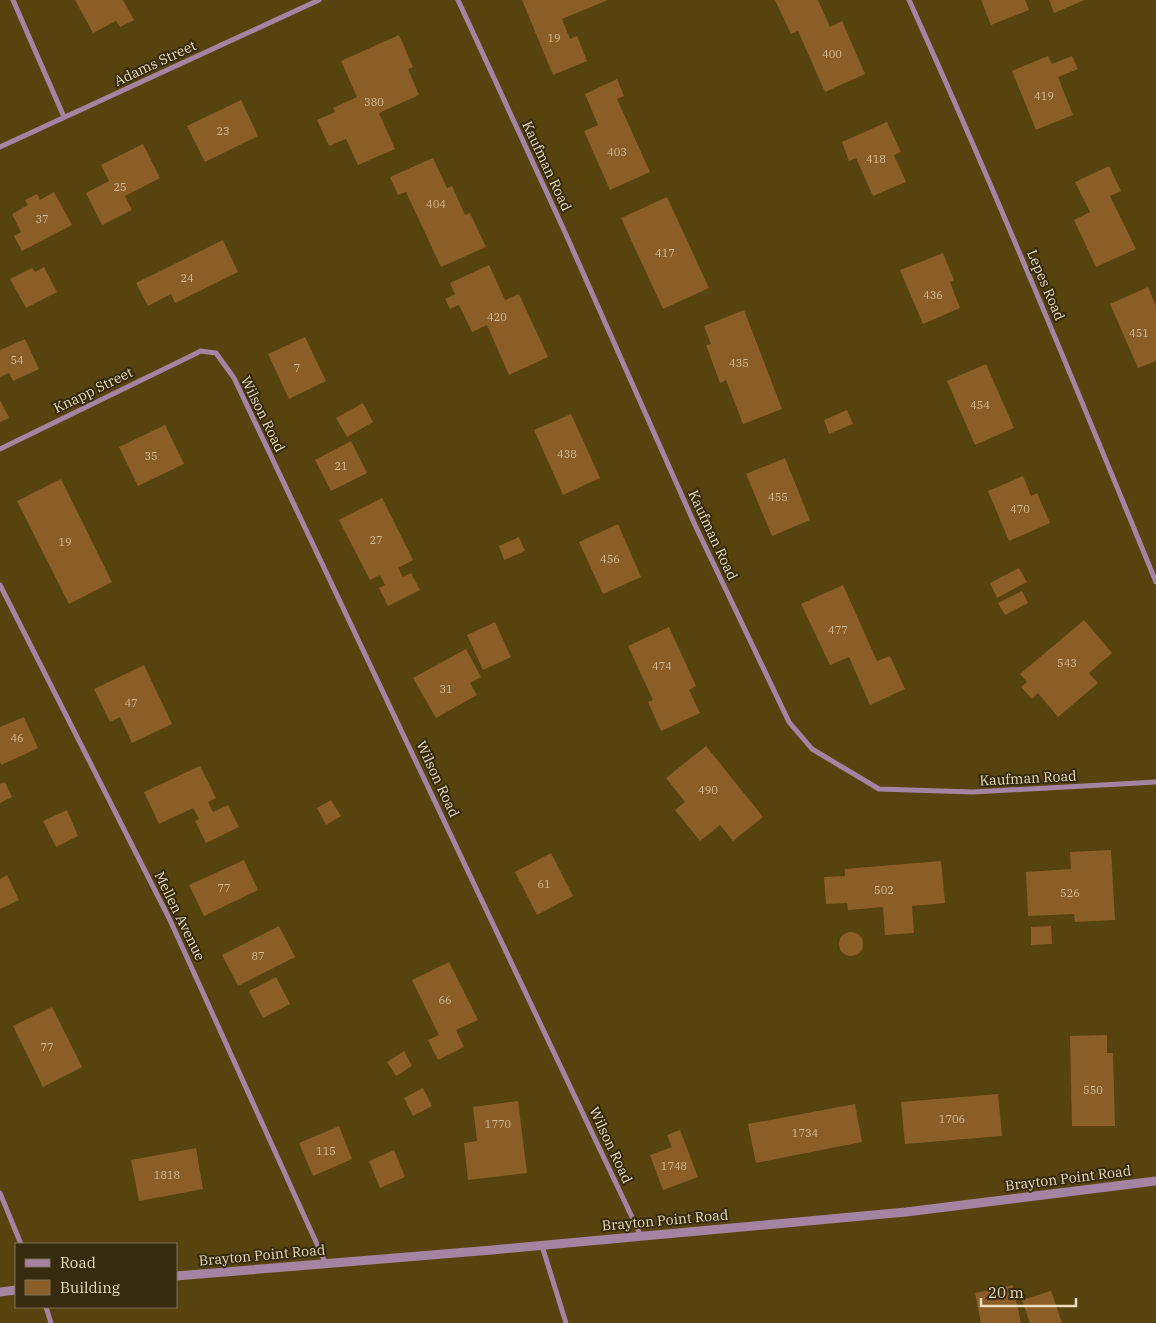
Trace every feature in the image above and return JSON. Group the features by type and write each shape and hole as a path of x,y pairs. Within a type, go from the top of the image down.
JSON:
{"street":[{"path":"13,0 64,117"},
{"name":"Adams Street","path":"0,147 319,0"},
{"name":"Kaufman Road","path":"458,0 704,542 789,722 812,749 879,789 973,792 1156,782"},
{"name":"Lepes Road","path":"909,0 1063,354 1156,582"},
{"name":"Knapp Street","path":"0,449 197,353"},
{"name":"Wilson Road","path":"197,353 216,353 234,378 641,1236"},
{"name":"Mellen Avenue","path":"0,585 170,920 326,1264"},
{"name":"Brayton Point Road","path":"178,1276 542,1246 906,1212 1156,1181"},
{"path":"0,1193 21,1243"},
{"path":"542,1246 566,1323"},
{"path":"0,1292 15,1290"},
{"path":"46,1308 51,1323"}],"building":[{"path":"75,0 123,0 134,20 120,27 116,21 93,33"},
{"path":"522,0 608,0 562,19 570,39 577,36 587,61 553,75"},
{"path":"775,0 818,0 830,27 842,21 865,74 825,92 798,31 791,34"},
{"path":"981,0 1025,0 1029,10 991,25"},
{"path":"1049,0 1085,0 1054,13"},
{"path":"399,35 413,67 408,69 419,95 379,113 395,149 358,165 346,139 329,146 317,120 335,112 333,108 357,97 341,61"},
{"path":"1048,56 1052,64 1072,56 1078,69 1058,77 1073,115 1036,130 1012,71"},
{"path":"617,79 624,96 617,99 650,172 610,190 584,131 598,125 585,94"},
{"path":"241,100 258,136 205,162 187,126"},
{"path":"887,122 901,152 894,155 906,182 873,196 856,158 849,161 842,142"},
{"path":"143,144 160,178 125,196 132,210 102,225 86,193 109,181 101,165"},
{"path":"433,158 447,188 452,186 465,215 470,213 486,247 441,267 406,192 398,195 390,177"},
{"path":"1109,166 1121,191 1110,196 1136,249 1096,267 1074,220 1090,212 1075,182"},
{"path":"54,192 72,225 22,251 14,236 21,232 12,214 28,205 25,200 37,194 40,200"},
{"path":"667,197 709,288 663,309 621,218"},
{"path":"223,240 238,272 175,303 171,294 148,306 136,283"},
{"path":"943,253 954,280 950,282 960,308 923,324 900,270"},
{"path":"489,265 505,300 519,294 548,357 509,375 487,325 472,332 459,305 450,309 445,299 455,294 450,283"},
{"path":"44,267 57,292 26,308 10,279 32,268 35,272"},
{"path":"1148,287 1156,306 1156,361 1138,368 1110,304"},
{"path":"744,310 782,409 743,424 726,380 720,383 706,345 711,344 704,326"},
{"path":"305,337 326,381 289,399 268,354"},
{"path":"25,339 39,369 13,381 9,373 0,377 0,350"},
{"path":"986,364 1014,428 975,445 947,381"},
{"path":"0,400 9,418 0,422"},
{"path":"363,403 373,422 347,437 336,418"},
{"path":"847,410 853,424 829,434 824,420"},
{"path":"571,414 600,478 563,495 534,430"},
{"path":"165,425 184,464 138,486 119,447"},
{"path":"351,441 367,473 331,491 315,460"},
{"path":"785,458 810,520 772,536 746,474"},
{"path":"1023,476 1031,496 1037,493 1050,523 1009,541 988,491"},
{"path":"61,479 112,582 69,604 17,501"},
{"path":"382,498 413,560 398,568 403,577 411,573 420,590 388,606 379,588 385,585 380,575 370,580 339,520"},
{"path":"618,524 641,577 603,594 579,542"},
{"path":"519,537 525,551 504,560 499,546"},
{"path":"1019,568 1027,582 997,598 990,583"},
{"path":"843,585 877,661 890,656 905,689 870,705 849,657 830,665 801,604"},
{"path":"1022,591 1028,603 1005,615 998,603"},
{"path":"1084,620 1112,653 1089,673 1098,683 1058,717 1038,693 1032,699 1021,687 1027,682 1020,674"},
{"path":"495,622 511,657 483,670 467,635"},
{"path":"669,627 696,686 689,690 700,713 661,731 648,702 653,700 628,646"},
{"path":"466,649 481,677 470,683 477,695 436,718 413,678"},
{"path":"144,665 172,724 132,743 120,717 110,722 94,689"},
{"path":"24,717 38,748 1,765 0,727"},
{"path":"706,746 763,817 733,841 720,825 700,841 675,810 685,802 666,778"},
{"path":"200,766 216,798 208,802 213,812 228,805 239,827 206,843 195,821 199,819 193,808 159,824 144,792"},
{"path":"5,782 12,797 0,803 0,784"},
{"path":"331,800 341,816 326,825 317,808"},
{"path":"67,810 78,836 56,847 43,821"},
{"path":"1111,850 1115,920 1075,922 1074,914 1028,916 1026,872 1071,869 1070,852"},
{"path":"551,853 573,896 537,915 515,872"},
{"path":"244,860 258,890 204,916 189,885"},
{"path":"941,861 945,903 912,906 914,933 885,935 883,907 848,910 847,903 826,904 824,877 845,876 845,869"},
{"path":"7,875 19,900 0,909 0,879"},
{"path":"279,926 295,957 238,986 222,955"},
{"path":"1051,926 1052,944 1031,945 1031,927"},
{"path":"851,932 860,935 863,944 860,953 851,956 842,953 839,944 842,935"},
{"path":"449,962 478,1020 456,1030 464,1047 438,1060 428,1040 439,1035 412,980"},
{"path":"276,977 290,1004 263,1018 249,991"},
{"path":"52,1007 82,1067 43,1087 13,1026"},
{"path":"1107,1035 1107,1053 1113,1053 1115,1126 1072,1126 1070,1036"},
{"path":"404,1051 412,1066 396,1076 387,1062"},
{"path":"423,1088 432,1106 413,1116 404,1098"},
{"path":"998,1094 1002,1136 905,1144 901,1102"},
{"path":"518,1101 527,1173 468,1180 464,1143 477,1141 473,1107"},
{"path":"855,1104 862,1142 756,1163 748,1124"},
{"path":"339,1126 352,1159 313,1176 299,1143"},
{"path":"680,1130 698,1177 663,1190 650,1155 672,1147 667,1135"},
{"path":"196,1148 203,1189 139,1201 131,1160"},
{"path":"394,1150 405,1177 380,1188 369,1161"},
{"path":"1013,1285 1021,1323 981,1323 975,1293"},
{"path":"1051,1291 1062,1323 1030,1323 1022,1300"}]}
